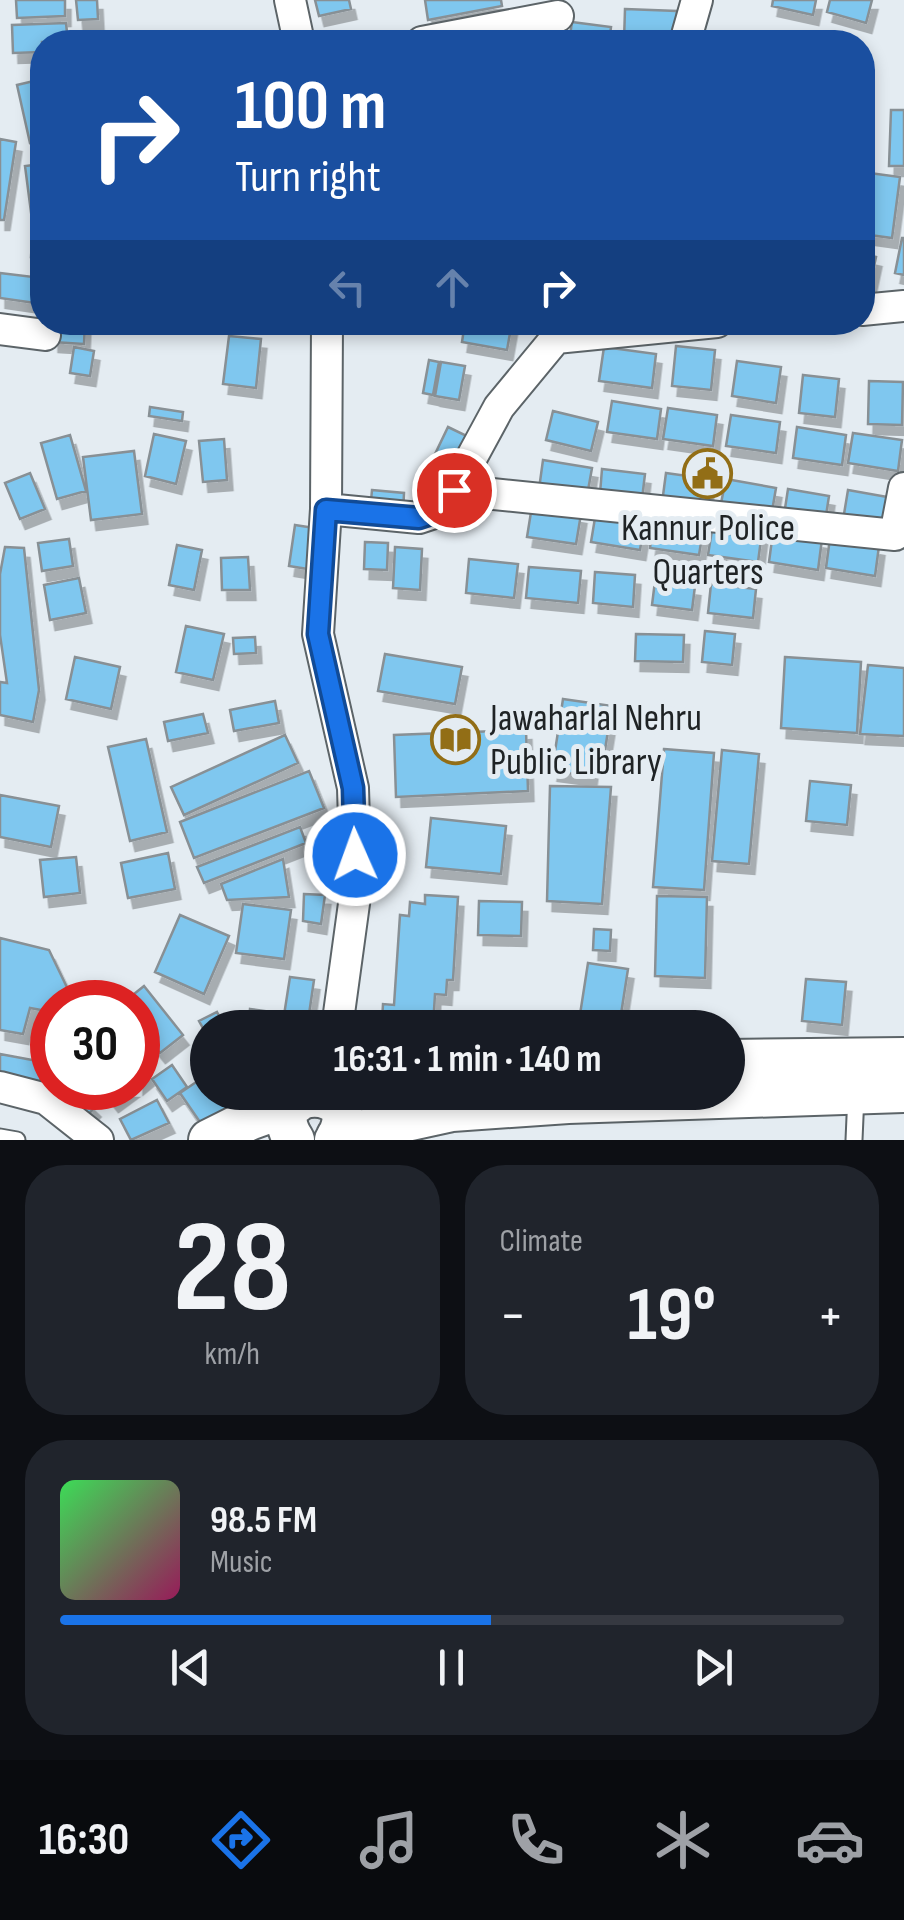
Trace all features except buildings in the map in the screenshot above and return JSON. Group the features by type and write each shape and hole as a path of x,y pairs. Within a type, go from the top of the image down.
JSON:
{"main road":[{"path":"745,1060 904,1058"},
{"path":"337,1110 341,1117 336,1138 396,1130 452,1111 568,1102 904,1092"},
{"path":"206,1140 250,1120 302,1110"}],"street":[{"path":"290,0 296,30"},
{"path":"688,30 697,0"},
{"path":"485,30 558,16"},
{"path":"875,309 904,306"},
{"path":"0,329 30,333"},
{"path":"327,335 326,510 318,634 353,788 356,889 339,1010"},
{"path":"326,510 419,518 437,512 454,490 499,406 556,338 587,335"},
{"path":"454,490 895,535 904,488"},
{"path":"0,1088 46,1100 98,1140"}],"lane":[{"path":"854,1140 856,1094"},
{"path":"0,1137 17,1140"}],"place":[{"name":"Kannur Police Quarters","path":"708,474"},
{"name":"Jawaharlal Nehru Public Library","path":"455,740"}],"route":[{"path":"355,855 353,788 318,634 326,510 419,518 437,512 454,490"}]}
